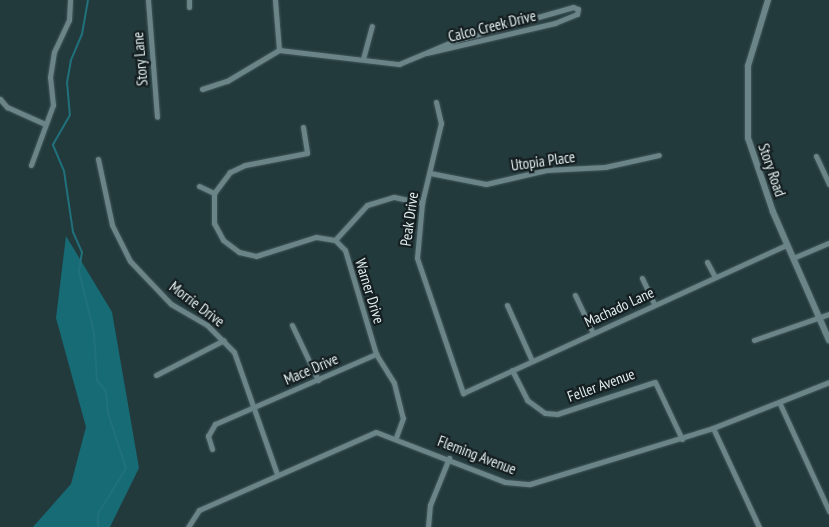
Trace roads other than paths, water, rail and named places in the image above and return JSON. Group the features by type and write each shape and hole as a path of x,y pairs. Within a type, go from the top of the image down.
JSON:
{"street":[{"path":"31,165 53,105 50,77 54,52 69,20 70,0"},
{"name":"Story Lane","path":"148,0 157,116"},
{"path":"188,0 189,7"},
{"path":"202,89 228,81 279,50 275,0"},
{"name":"Story Road","path":"768,0 748,66 746,128 787,245 829,340"},
{"name":"Calco Creek Drive","path":"279,50 399,64 454,41 573,7 578,9 577,14 555,23 427,53"},
{"path":"362,59 372,26"},
{"path":"0,99 7,107 45,124"},
{"name":"Peak Drive","path":"436,102 441,123 422,202 417,258 463,393"},
{"path":"303,126 306,153 245,165 230,172 214,192 214,223 223,240 239,252 256,256 316,237 335,240 367,205 394,197 422,202"},
{"name":"Utopia Place","path":"430,173 486,184 546,170 605,167 659,155"},
{"path":"816,156 829,184"},
{"name":"Morrie Drive","path":"98,159 112,225 130,261 171,304 208,325 234,352 255,407 277,474"},
{"path":"200,186 214,192"},
{"name":"Warner Drive","path":"335,240 344,250 376,354 394,383 403,418 396,437"},
{"path":"793,258 829,244"},
{"name":"Machado Lane","path":"463,393 654,304 787,245"},
{"path":"707,262 715,277"},
{"path":"642,278 654,304"},
{"path":"575,295 593,333"},
{"path":"507,305 532,361"},
{"path":"754,340 829,314"},
{"path":"292,325 318,380"},
{"path":"156,374 224,340"},
{"name":"Mace Drive","path":"212,449 210,428 376,354"},
{"name":"Feller Avenue","path":"512,370 527,400 545,413 569,411 648,381 655,382 660,387 682,439"},
{"name":"Fleming Avenue","path":"188,527 199,510 376,432 396,437 505,482 530,484 682,439 780,404 829,382"},
{"path":"780,404 829,511"},
{"path":"713,428 759,527"},
{"path":"428,527 430,505 449,458"}],"waterway":[{"path":"88,0 82,34 71,60 67,82 70,115 53,145 64,171 73,232 82,252 79,271 94,333 97,381 106,391 108,413 126,468 98,514 98,527"}]}
